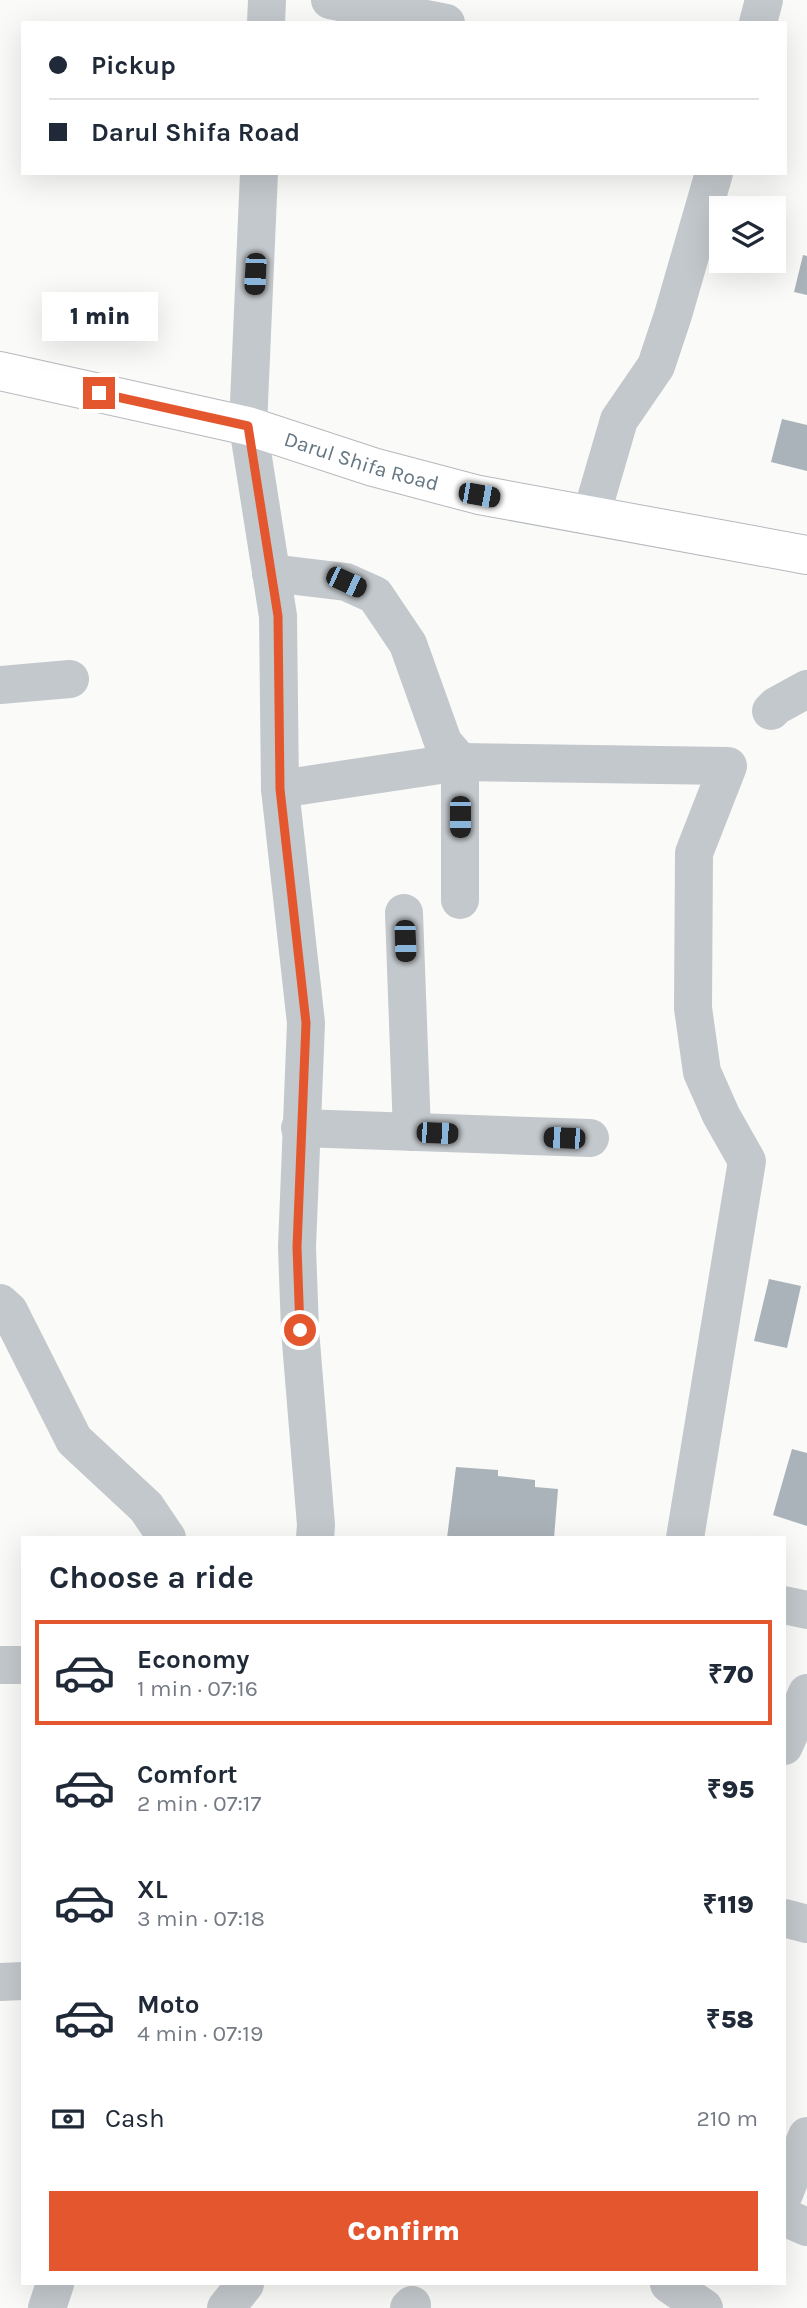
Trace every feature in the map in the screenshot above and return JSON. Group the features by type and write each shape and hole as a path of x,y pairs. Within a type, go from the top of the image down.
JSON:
{"highway":[{"name":"Darul Shifa Road","path":"0,371 248,426 373,467 479,495 807,555"}],"street":[{"path":"266,21 267,0"},
{"path":"330,0 436,21"},
{"path":"759,21 764,0"},
{"path":"259,175 248,426 278,616 280,789 306,1023 297,1247 300,1330 315,1536"},
{"path":"591,516 619,420 656,366 713,175"},
{"path":"271,573 346,582 375,595 408,644 443,742 460,762 460,900"},
{"path":"0,685 70,679"},
{"path":"771,711 807,689"},
{"path":"280,789 460,762 728,766 694,853 693,1008 702,1072 747,1161 685,1536"},
{"path":"404,914 412,1132"},
{"path":"300,1128 590,1138"},
{"path":"0,1303 9,1311 74,1440 146,1507 166,1536"},
{"path":"786,1605 807,1610"},
{"path":"0,1665 21,1665"},
{"path":"786,1741 807,1693"},
{"path":"786,1919 807,1924"},
{"path":"0,1982 21,1981"},
{"path":"786,2189 807,2136"},
{"path":"786,2218 807,2227"},
{"path":"47,2308 55,2285"},
{"path":"226,2308 244,2285"},
{"path":"670,2285 704,2308"}],"building":[{"path":"803,255 807,256 807,295 794,292"},
{"path":"782,419 807,425 807,471 771,462"},
{"path":"769,1279 801,1286 787,1348 754,1341"},
{"path":"792,1449 807,1453 807,1526 773,1515"},
{"path":"456,1467 498,1470 498,1476 535,1480 535,1487 558,1489 554,1536 447,1536"}],"route":[{"path":"99,393 248,426 278,616 280,789 306,1023 297,1247 300,1330"}]}
